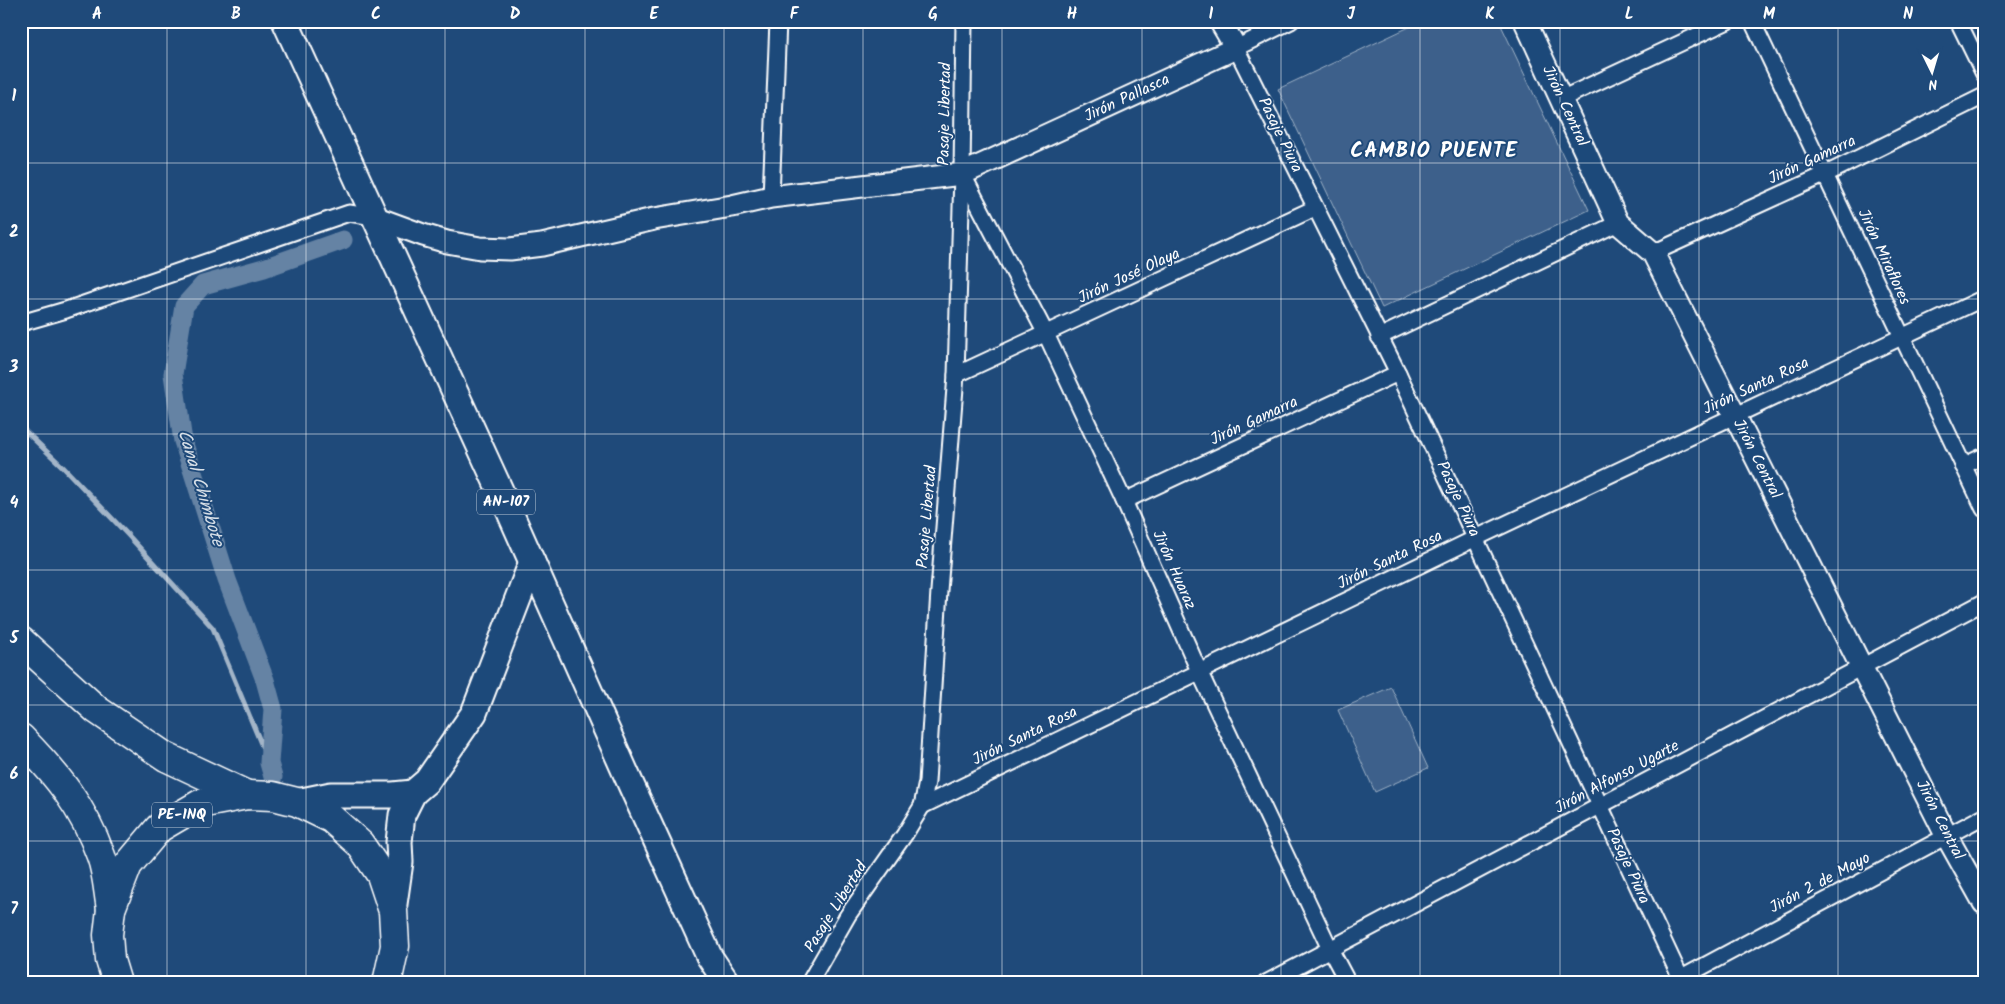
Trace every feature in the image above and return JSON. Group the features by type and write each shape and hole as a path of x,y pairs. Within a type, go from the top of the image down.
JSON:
{"highway":[{"name":"PE-1NQ","path":"21,641 97,710 166,757 247,795"},
{"name":"PE-1NQ","path":"21,738 57,776 78,806 101,857 111,909"},
{"name":"PE-1NQ","path":"112,975 108,935 111,909 128,865 159,828 200,804 247,795 273,796 298,802 332,819 360,844 381,875 393,911 395,946 388,982"}],"main road":[{"name":"AN-107","path":"285,21 532,562 709,956 726,983"},
{"path":"393,911 400,862 399,842 402,815 413,793 427,781 474,713 532,562"},
{"path":"298,802 331,795 393,795 413,793"}],"street":[{"path":"771,197 778,21"},
{"name":"Pasaje Libertad","path":"809,983 848,915 905,834 922,806 930,753 939,591 956,375 964,21"},
{"name":"Pasaje Piura","path":"1220,21 1236,48 1398,374 1476,538 1679,981"},
{"name":"Jirón Pallasca","path":"374,217 447,242 480,248 510,249 558,242 654,219 732,206 771,197 962,174 1291,21"},
{"name":"Jirón Central","path":"1525,21 1618,223 1653,253 1946,835 1984,903"},
{"path":"1561,99 1728,21"},
{"name":"Jirón Miraflores","path":"1752,21 1984,509"},
{"path":"1958,21 1984,74"},
{"name":"Jirón Gamarra","path":"1653,253 1826,174 1984,96"},
{"name":"Jirón Huaraz","path":"962,174 1046,334 1124,501 1199,671 1330,949 1348,983"},
{"name":"Jirón José Olaya","path":"956,375 1316,208"},
{"path":"21,323 66,310 350,213 374,217"},
{"path":"1379,337 1618,223"},
{"name":"Jirón Santa Rosa","path":"922,806 1476,538 1984,298"},
{"name":"Jirón Gamarra","path":"1124,501 1398,374"},
{"path":"1963,466 1984,456"},
{"name":"Jirón Alfonso Ugarte","path":"1266,983 1984,602"},
{"name":"Jirón 2 de Mayo","path":"1679,981 1984,816"}],"shaded area":[{"path":"1422,21 1499,21 1589,210 1382,308 1278,89"},
{"path":"1391,687 1428,768 1375,792 1338,710"}],"waterway":[{"name":"Canal Chimbote","path":"273,777 269,763 273,709 265,680 227,580 183,441 173,374 184,306 203,285 264,268 343,240"},
{"path":"21,427 63,467 213,628 269,763"}],"district":[{"name":"CAMBIO PUENTE","path":"1434,151"}]}
